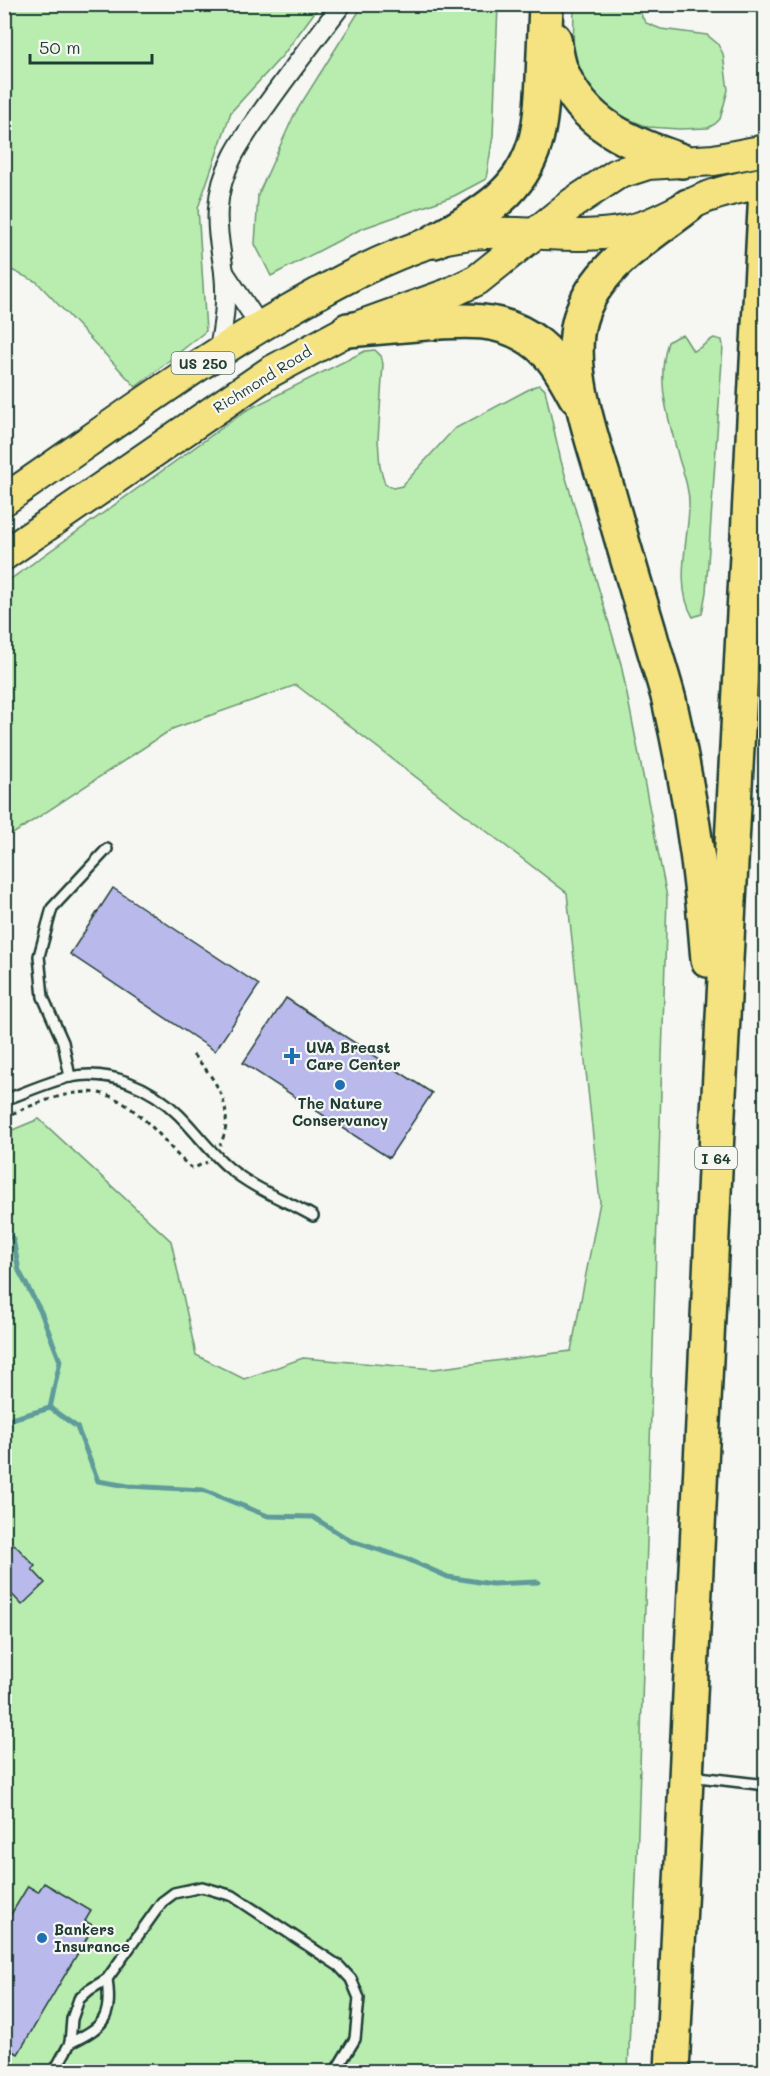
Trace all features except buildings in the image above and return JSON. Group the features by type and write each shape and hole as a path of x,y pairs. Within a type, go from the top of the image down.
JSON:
{"highway":[{"path":"546,4 560,69 569,87 584,106 601,123 619,136 682,161"},
{"path":"435,241 500,198 527,165 536,144 540,122 546,4"},
{"name":"Richmond Road","path":"4,555 76,507 223,402 292,358 348,330 411,309 460,289 482,276 583,195 627,170 648,164 714,160 765,150"},
{"name":"US 250","path":"4,500 218,353 260,326 360,271 435,241 472,234 593,234 624,231 646,225 724,191 765,182"},
{"name":"I 64","path":"672,2072 765,190"},
{"path":"688,206 618,261 601,279 588,299 580,320 576,352 585,412 669,699 689,798 701,873 708,954 711,1029 707,1116 715,1172"},
{"path":"348,330 464,320 484,321 504,326 530,338 548,353 585,412"},
{"path":"223,402 259,348 262,334 260,326"}],"street":[{"path":"218,353 225,317 224,270 217,231 222,182 239,144 342,4"},
{"path":"224,270 260,326"}],"lane":[{"path":"70,1077 63,1042 43,997 39,956 52,908 107,849"},
{"path":"4,1100 70,1077 107,1077 127,1081 162,1099 213,1154 245,1181 313,1216"},
{"path":"687,1776 765,1785"},
{"path":"54,2072 70,2043 72,2019 79,1999 107,1979 159,1906 174,1893 202,1887 233,1896 339,1966 351,1979 359,1998 355,2039 335,2072"},
{"path":"70,2043 94,2031 106,2015 109,1997 107,1979"}],"path":[{"path":"4,1117 56,1097 74,1094 109,1096 155,1130 192,1167 201,1165 213,1154 223,1139 225,1127 222,1094 210,1073 193,1055"}],"green space":[{"path":"4,5 320,5 283,55 231,112 198,208 206,331 136,387 37,282 5,267"},
{"path":"363,5 498,5 493,136 486,179 454,196 361,229 271,276 255,244 258,195 294,115"},
{"path":"574,5 639,5 646,23 661,29 707,35 718,44 723,54 728,90 720,119 708,128 679,129 648,127 618,115 599,99 579,73 573,58"},
{"path":"683,335 693,351 714,338 722,340 723,346 706,592 702,614 693,617 687,605 683,578 689,495 668,415 663,386 664,357 668,342"},
{"path":"375,350 381,356 383,364 378,440 380,467 385,484 393,488 402,486 454,429 535,386 540,385 545,390 561,461 621,664 667,897 638,1831 628,2071 5,2071 5,1133 39,1119 171,1241 196,1355 244,1379 303,1358 434,1369 571,1351 600,1202 567,893 296,685 172,729 13,834 5,831 4,584 247,410 365,351"}],"waterway":[{"path":"4,1230 13,1239 19,1271 41,1312 60,1361 50,1408 77,1427 98,1481 128,1486 203,1490 268,1516 313,1517 351,1541 405,1558 448,1577 492,1584 538,1582"},
{"path":"4,1421 50,1408"}],"place":[{"name":"UVA Breast Care Center","path":"292,1056"},
{"name":"The Nature Conservancy","path":"340,1085"},
{"name":"Bankers Insurance","path":"42,1938"}]}
